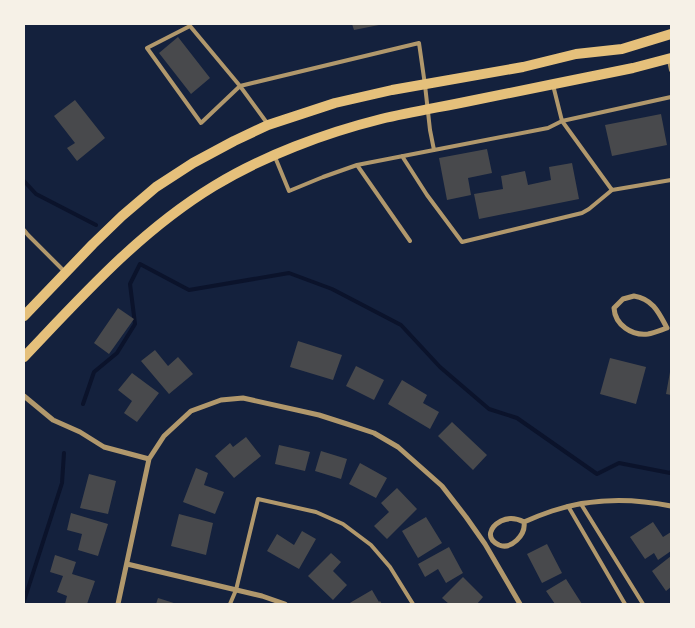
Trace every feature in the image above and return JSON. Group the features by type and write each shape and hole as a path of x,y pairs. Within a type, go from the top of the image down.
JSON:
{"main road":[{"path":"24,316 122,216 156,187 193,163 268,125 335,103 392,90 523,67 576,54 622,49 671,34"},
{"path":"24,357 93,285 149,232 214,186 260,161 321,137 372,122 633,68 670,58"}],"street":[{"path":"634,296 643,297 657,309 669,329 649,334 630,331 620,325 614,313 614,308 623,299 634,296"},
{"path":"24,396 53,420 80,432 104,447 149,459"},
{"path":"118,604 149,459 164,436 190,411 221,400 243,398 319,415 374,433 398,447 442,486 466,516 485,544 520,604"},
{"path":"524,522 524,531 515,542 506,546 499,545 492,540 490,532 492,527 500,522 515,519 524,522 568,506 623,500 650,501 671,506"},
{"path":"485,544 492,540"},
{"path":"128,564 262,596 285,604"}],"lane":[{"path":"268,125 240,86 190,26 146,48 201,123 240,86 419,43 434,150"},
{"path":"670,58 671,70"},
{"path":"553,84 562,121 612,190"},
{"path":"275,155 289,191 357,165 548,128 562,121 671,98"},
{"path":"402,156 427,195 462,242 582,213 612,190 671,180"},
{"path":"357,165 410,241"},
{"path":"24,230 66,272"},
{"path":"230,604 236,590 258,499 316,512 343,524 371,545 390,567 413,604"},
{"path":"581,504 643,604"},
{"path":"568,506 625,604"}],"building":[{"path":"352,24 379,24 379,25 354,30"},
{"path":"178,37 210,78 191,94 159,53"},
{"path":"75,100 105,138 77,161 67,148 75,143 54,116"},
{"path":"661,114 667,145 612,156 605,125"},
{"path":"487,149 492,173 468,178 471,195 447,200 439,158"},
{"path":"572,163 579,199 479,219 474,194 503,189 501,176 525,171 528,185 551,180 549,167"},
{"path":"118,308 134,319 109,354 94,343"},
{"path":"298,341 342,355 333,380 290,367"},
{"path":"155,350 168,366 178,357 193,374 169,394 141,361"},
{"path":"610,358 646,367 636,404 600,394"},
{"path":"356,366 384,380 374,400 346,386"},
{"path":"671,372 671,395 666,394"},
{"path":"132,373 159,393 137,422 124,413 132,401 118,390"},
{"path":"402,380 427,395 423,403 439,412 430,429 388,404"},
{"path":"452,422 487,455 473,470 438,436"},
{"path":"246,437 261,456 234,478 215,456 230,443 233,447"},
{"path":"279,445 310,452 305,471 275,464"},
{"path":"321,451 347,459 341,479 315,471"},
{"path":"360,463 387,478 376,498 349,484"},
{"path":"196,468 208,473 204,485 224,492 215,514 183,502"},
{"path":"89,474 116,481 108,514 80,508"},
{"path":"397,488 417,509 387,539 374,526 389,512 381,503"},
{"path":"71,513 108,524 98,556 78,550 82,534 67,530"},
{"path":"179,514 213,523 206,555 171,546"},
{"path":"426,517 442,543 418,558 402,531"},
{"path":"653,522 663,537 671,532 671,551 658,560 654,553 645,559 630,537"},
{"path":"302,531 316,539 299,569 267,551 277,534 294,545"},
{"path":"547,544 562,573 542,583 527,554"},
{"path":"449,547 463,573 446,583 438,569 425,577 418,564"},
{"path":"331,553 341,562 333,571 347,585 333,600 308,576"},
{"path":"55,555 76,562 72,574 95,581 87,604 65,604 67,596 57,592 63,576 50,572"},
{"path":"671,556 671,587 666,591 652,571"},
{"path":"463,577 483,597 477,604 449,604 442,598"},
{"path":"566,579 582,604 555,604 546,591"},
{"path":"372,590 382,604 348,604"},
{"path":"158,598 177,604 156,604"}],"waterway":[{"path":"24,181 36,194 96,225"},
{"path":"83,404 94,372 117,353 135,324 130,284 140,264 189,290 289,273 332,289 401,325 440,367 489,409 517,418 597,474 619,463 671,472"},
{"path":"24,601 62,483 64,453"}]}
